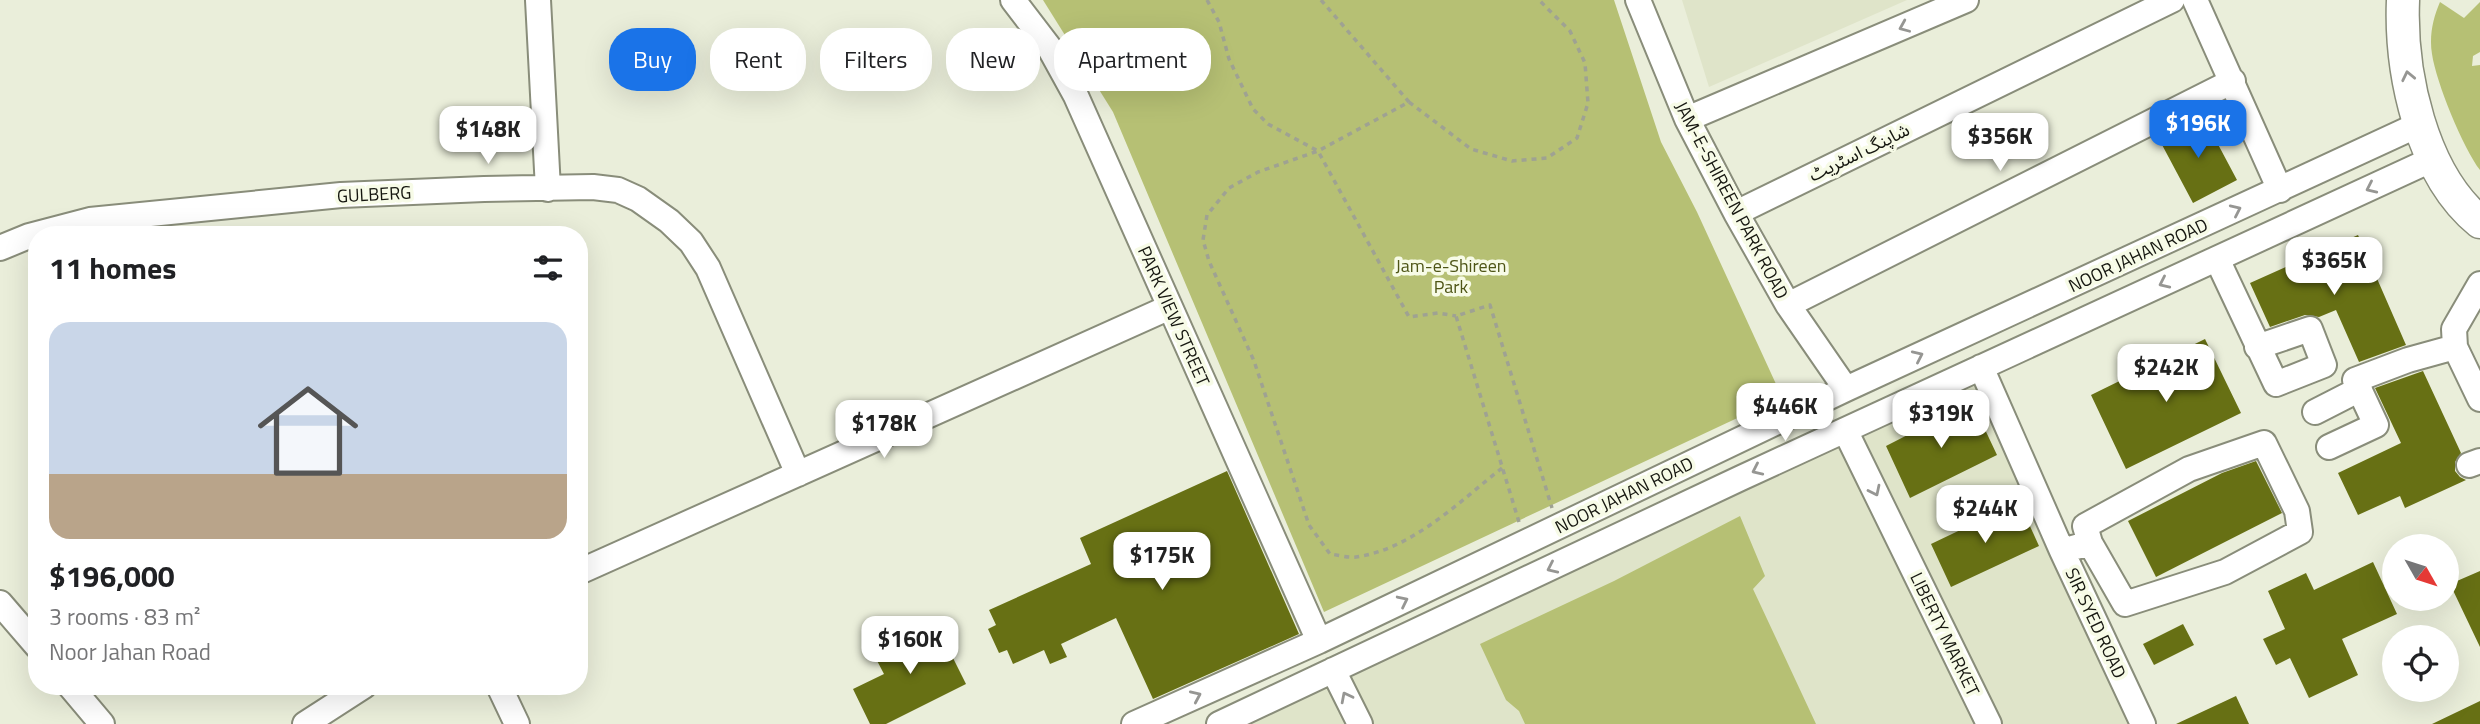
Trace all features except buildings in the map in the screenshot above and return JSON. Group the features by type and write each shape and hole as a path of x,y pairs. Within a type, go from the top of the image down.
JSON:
{"main road":[{"path":"2403,0 2404,57 2420,124 2433,159 2451,190 2466,211 2480,222"}],"street":[{"path":"538,0 548,189"},
{"name":"PARK VIEW STREET","path":"1013,0 1049,47 1076,96 1319,641"},
{"name":"JAM-E-SHIREEN PARK ROAD","path":"1639,0 1687,119 1736,213 1788,305 1846,389"},
{"path":"1687,119 1966,0"},
{"name":"شاپنگ اسٹریٹ","path":"1736,213 2172,0"},
{"path":"2194,0 2233,81 2280,190"},
{"path":"1788,305 2233,81"},
{"name":"NOOR JAHAN ROAD","path":"1134,724 1319,641 1846,389 2420,124"},
{"name":"NOOR JAHAN ROAD","path":"1219,724 1845,430 2433,159"},
{"name":"GULBERG","path":"67,226 90,220 341,195 484,188 593,187 618,190 638,199 669,221 691,242 708,268 798,474"},
{"name":"GULBERG","path":"0,248 28,236"},
{"path":"2217,259 2257,347"},
{"path":"2480,284 2454,328 2480,400"},
{"path":"588,568 1170,307"},
{"path":"2329,447 2376,425 2355,380 2408,360 2465,356"},
{"name":"SIR SYED ROAD","path":"1981,367 2062,551 2143,724"},
{"path":"2315,412 2360,389"},
{"name":"LIBERTY MARKET","path":"1845,430 1989,724"},
{"path":"2263,443 2297,511 2300,532 2225,572 2124,604 2090,543 2085,526 2189,469 2263,443"},
{"path":"2062,551 2090,543"},
{"path":"0,603 28,635"},
{"path":"1333,670 1360,724"},
{"path":"78,695 102,724"},
{"path":"304,724 350,695"},
{"path":"503,695 517,724"}],"path":[{"path":"1207,0 1219,22 1229,59 1253,109 1268,124 1318,151 1409,317 1438,313 1456,316 1490,305 1557,527"},
{"path":"1321,0 1409,102 1471,149 1512,161 1547,158 1577,138 1588,103 1585,63 1570,31 1539,0"},
{"path":"1409,102 1318,151 1258,172 1228,188 1207,215 1203,240 1209,261 1254,361 1309,525 1329,554 1355,557 1385,548 1418,533 1502,468"},
{"path":"1456,316 1525,542"}],"shaded area":[{"path":"1682,0 1907,0 1709,87"},
{"path":"1981,367 2143,724 1230,724"}],"green space":[{"name":"Jam-e-Shireen Park","path":"1043,0 1614,0 1661,142 1697,212 1782,397 1324,612 1113,112 1100,91 1211,91 1211,28 1060,28"},
{"path":"2440,2 2464,18 2480,2 2480,52 2473,56 2472,66 2480,65 2480,170 2458,131 2435,66 2431,34"},
{"path":"1740,516 1765,576 1753,589 1816,724 1525,724 1519,711 1506,700 1480,644 1614,581"}]}
